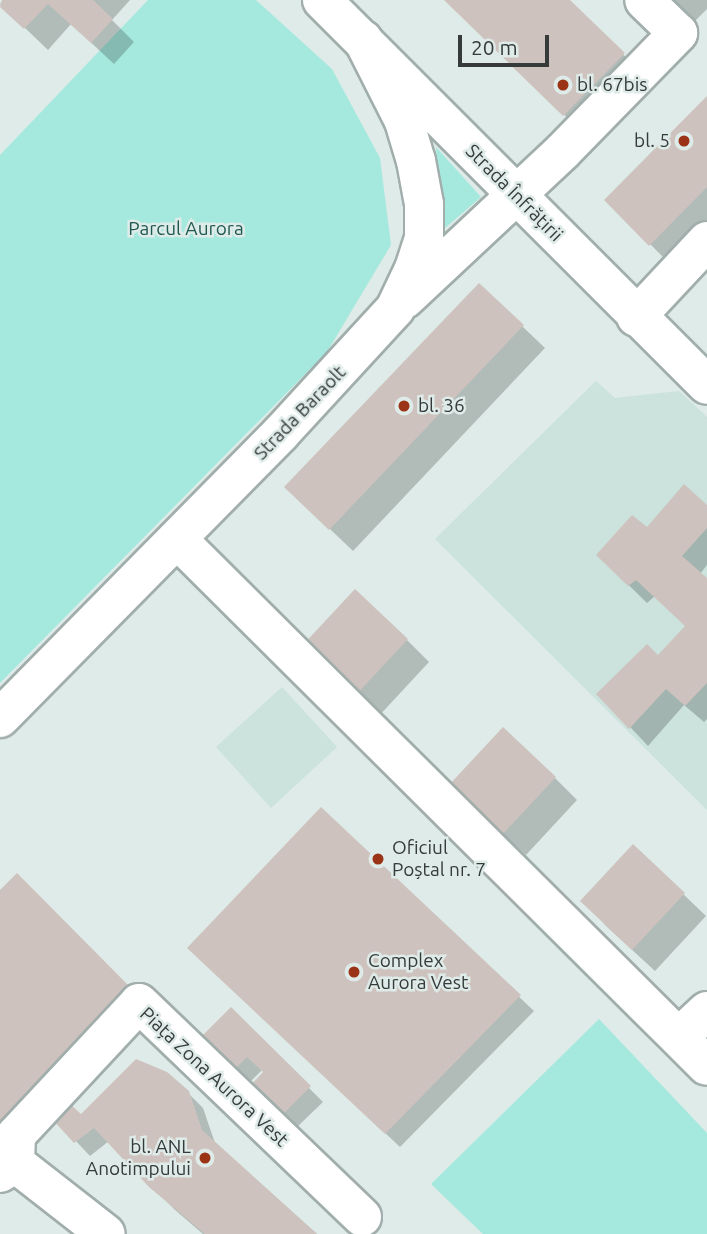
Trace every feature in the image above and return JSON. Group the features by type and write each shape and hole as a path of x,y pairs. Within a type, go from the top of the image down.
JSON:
{"street":[{"name":"Strada Înfrățirii","path":"322,0 636,317 707,384"},
{"path":"395,309 517,195 678,33 644,0"},
{"name":"Strada Baraolt","path":"0,718 364,346 395,309 414,269 424,239 424,204 416,161 404,121 363,40"},
{"path":"636,317 707,241"},
{"path":"177,539 707,1066"},
{"name":"Piața Zona Aurora Vest","path":"8,1168 16,1135 139,1003 362,1217"},
{"path":"679,1037 707,1011"},
{"path":"8,1168 106,1234"}],"shaded area":[{"path":"596,381 615,398 679,391 707,417 707,810 435,539"},
{"path":"282,687 337,747 271,808 216,747"}],"green space":[{"name":"Parcul Aurora","path":"148,0 256,0 332,69 380,158 391,245 327,352 0,683 0,155"},
{"path":"436,147 481,197 430,241 440,196"},
{"path":"599,1019 707,1133 707,1234 483,1234 431,1184"}],"building":[{"path":"2,0 93,0 113,19 91,43 48,4 24,29 0,7"},
{"name":"bl. 67bis","path":"444,0 570,0 625,53 563,116"},
{"name":"bl. 5","path":"707,96 707,187 649,246 604,200"},
{"name":"bl. 36","path":"479,283 524,325 329,530 284,487"},
{"path":"684,484 707,505 707,528 682,556 707,578 707,683 685,706 666,689 629,729 596,694 647,644 658,655 685,626 636,580 628,586 596,555 632,515 647,527"},
{"path":"355,589 408,639 354,697 301,647"},
{"path":"503,727 556,777 502,835 449,785"},
{"name":"Complex Aurora Vest","path":"321,807 521,995 385,1134 187,948"},
{"path":"633,844 685,893 632,950 580,901"},
{"path":"17,873 130,987 0,1125 0,890"},
{"path":"231,1007 311,1086 281,1116 251,1085 263,1072 247,1057 233,1071 200,1038"},
{"path":"136,1059 167,1072 189,1091 202,1130 317,1234 205,1234 149,1187 94,1128 74,1143 52,1119 68,1102 81,1114"}],"place":[{"name":"bl. 67bis","path":"563,85"},
{"name":"bl. 5","path":"684,141"},
{"name":"bl. 36","path":"404,406"},
{"name":"Oficiul Poștal nr. 7","path":"378,859"},
{"name":"Complex Aurora Vest","path":"354,972"},
{"name":"bl. ANL Anotimpului","path":"205,1158"}]}
